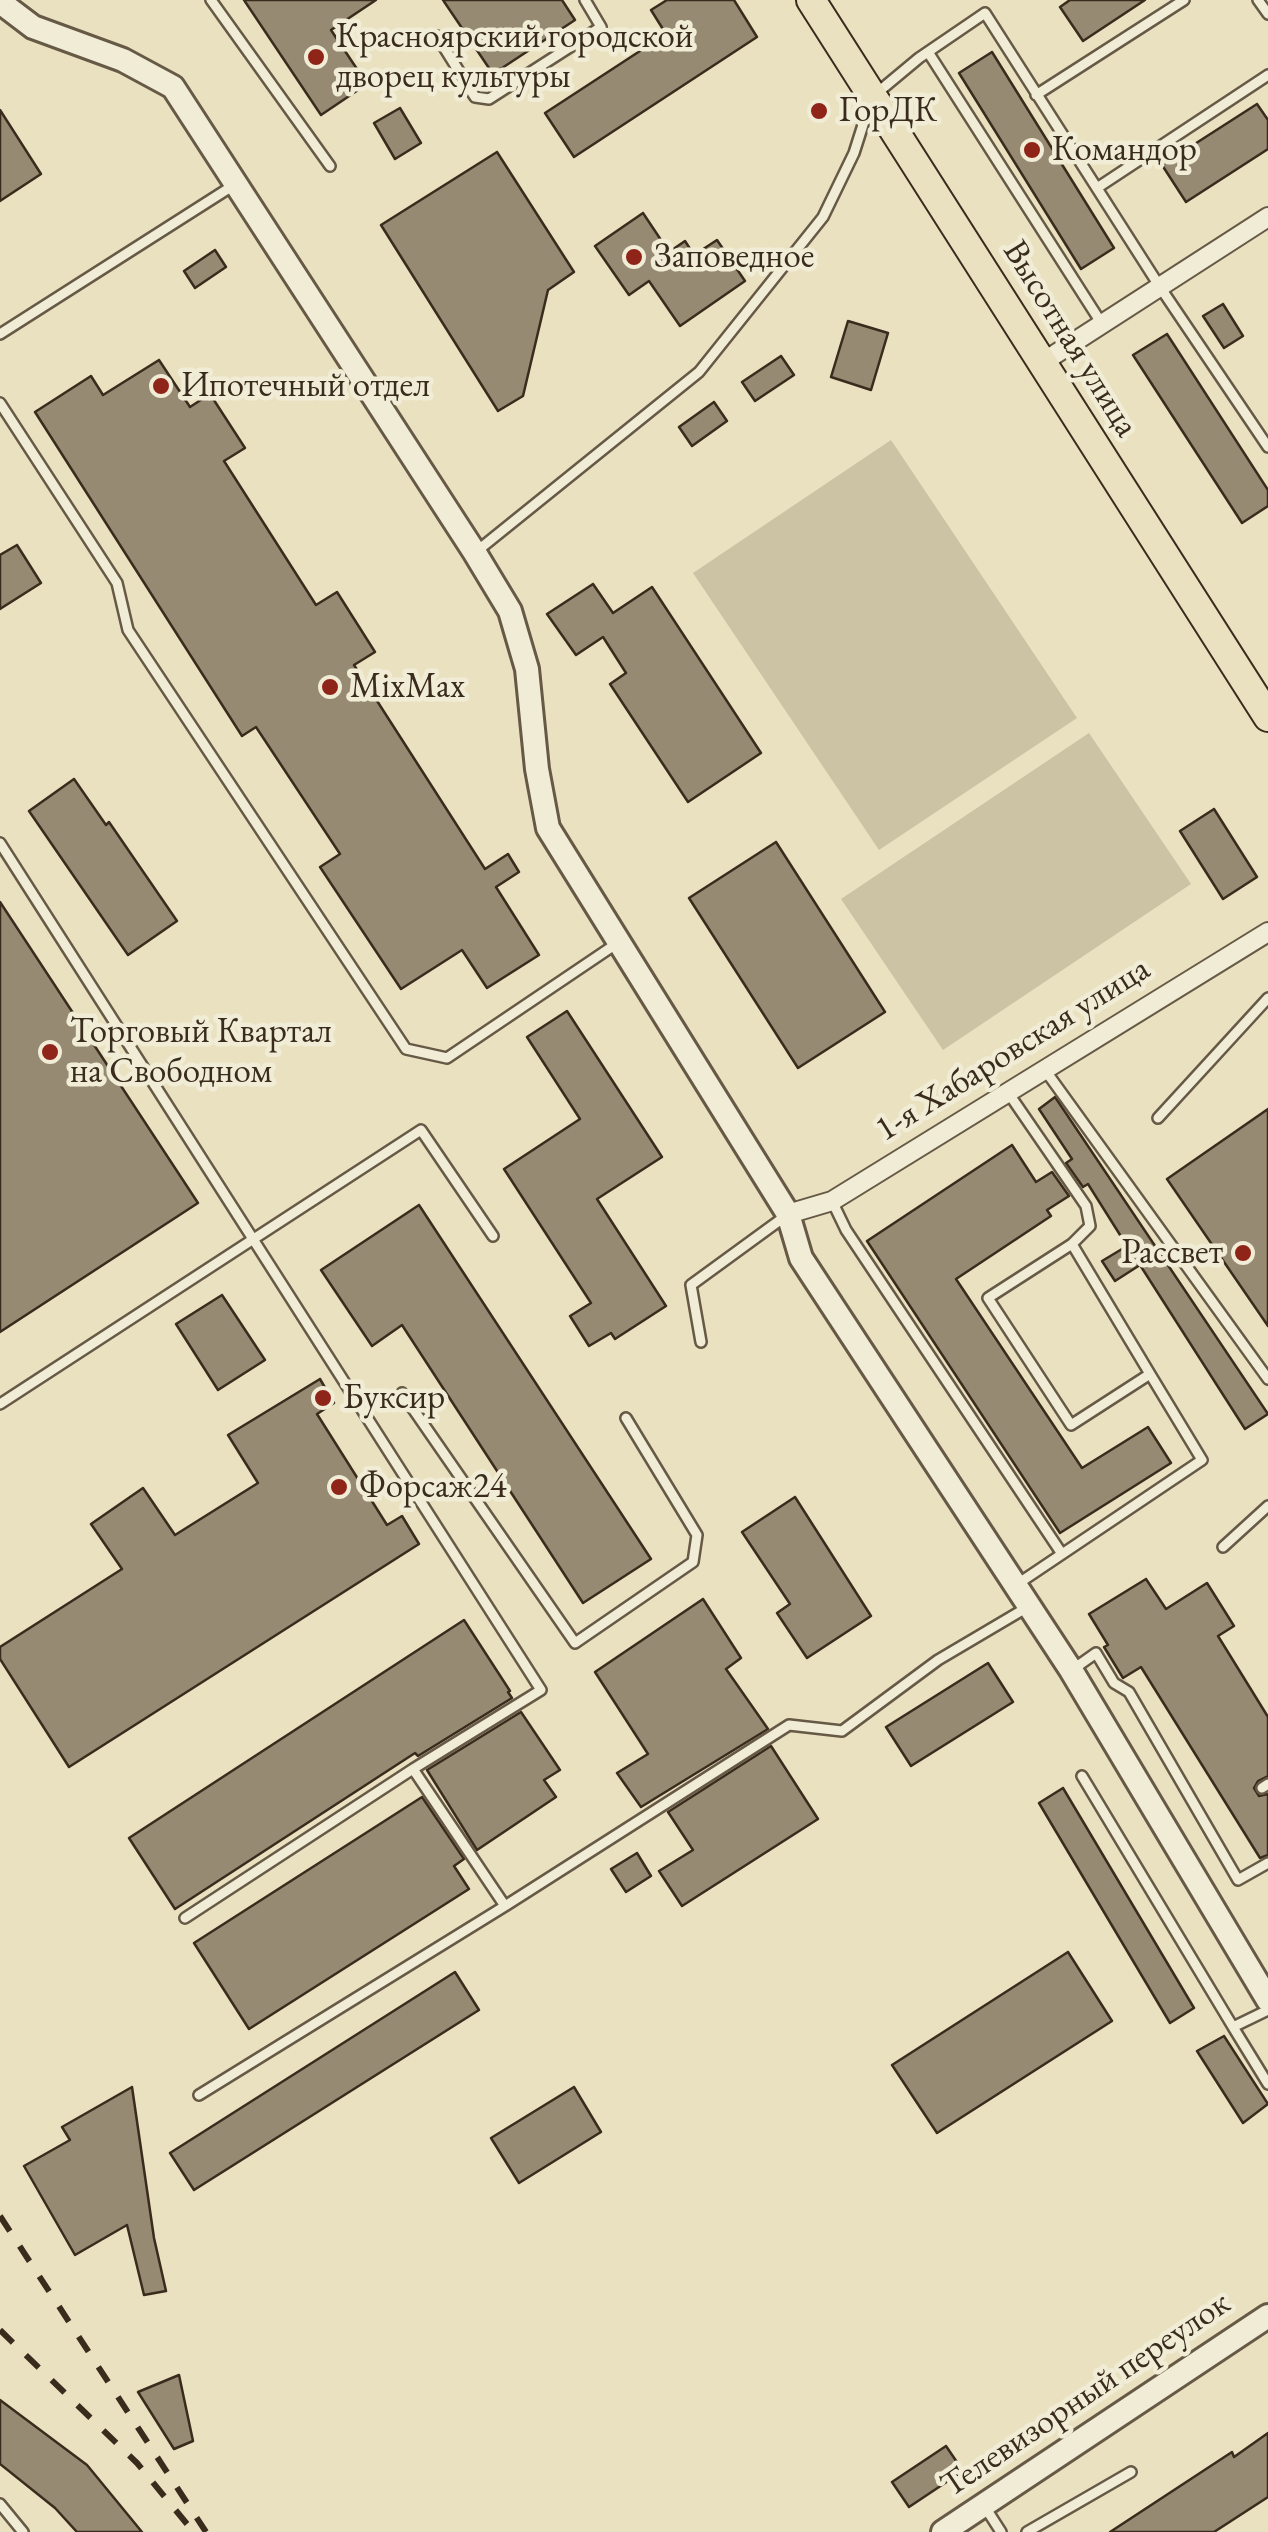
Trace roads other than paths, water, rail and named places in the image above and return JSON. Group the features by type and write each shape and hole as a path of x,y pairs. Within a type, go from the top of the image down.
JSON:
{"main road":[{"name":"Высотная улица","path":"811,0 1268,717"}],"street":[{"path":"0,2 33,26 123,60 172,87 475,553 510,611 527,668 537,769 548,828 788,1214 801,1258 1072,1670 1268,2000"},
{"path":"1040,364 1268,218"},
{"name":"1-я Хабаровская улица","path":"788,1214 832,1201 1268,932"},
{"name":"Телевизорный переулок","path":"950,2530 1268,2316"}],"lane":[{"path":"211,0 330,166"},
{"path":"437,36 475,97 489,99 601,26 584,0"},
{"path":"978,0 1160,287 1268,448"},
{"path":"1036,95 1184,0"},
{"path":"1258,0 1268,14"},
{"path":"475,553 700,372 823,217 854,153 872,97 985,13"},
{"path":"928,52 1102,324"},
{"path":"1096,188 1268,75"},
{"path":"0,334 236,184"},
{"path":"0,404 117,583 128,630 406,1050 447,1058 621,941"},
{"path":"0,843 541,1690 185,1918"},
{"path":"1158,1118 1268,998"},
{"path":"1044,1070 1268,1380"},
{"path":"1007,1092 1086,1206 1090,1226 1072,1244 988,1298 1071,1425 1150,1374"},
{"path":"0,1404 421,1130 492,1236"},
{"path":"832,1201 846,1230 1062,1554"},
{"path":"701,1342 691,1284 788,1214"},
{"path":"1015,1586 1202,1460 1072,1244"},
{"path":"402,1393 576,1643 693,1562 697,1535 626,1418"},
{"path":"1223,1547 1268,1506"},
{"path":"199,2095 789,1725 842,1731 938,1660 1028,1607"},
{"path":"1072,1670 1096,1654 1114,1683 1129,1692 1238,1880 1268,1863"},
{"path":"413,1769 505,1906"},
{"path":"1082,1776 1268,2084"},
{"path":"1233,2026 1268,2010"},
{"path":"1027,2532 1131,2472"},
{"path":"0,2504 23,2532"},
{"path":"983,2505 1001,2532"}],"railway":[{"path":"0,2216 206,2532"},
{"path":"0,2330 137,2463 187,2524"}],"place":[{"name":"Красноярский городской дворец культуры","path":"316,57"},
{"name":"ГорДК","path":"819,111"},
{"name":"Командор","path":"1032,150"},
{"name":"Заповедное","path":"634,257"},
{"name":"Ипотечный отдел","path":"161,386"},
{"name":"MixMax","path":"330,687"},
{"name":"Торговый Квартал на Свободном","path":"50,1052"},
{"name":"Рассвет","path":"1243,1253"},
{"name":"Буксир","path":"323,1398"},
{"name":"Форсаж24","path":"339,1487"}]}
